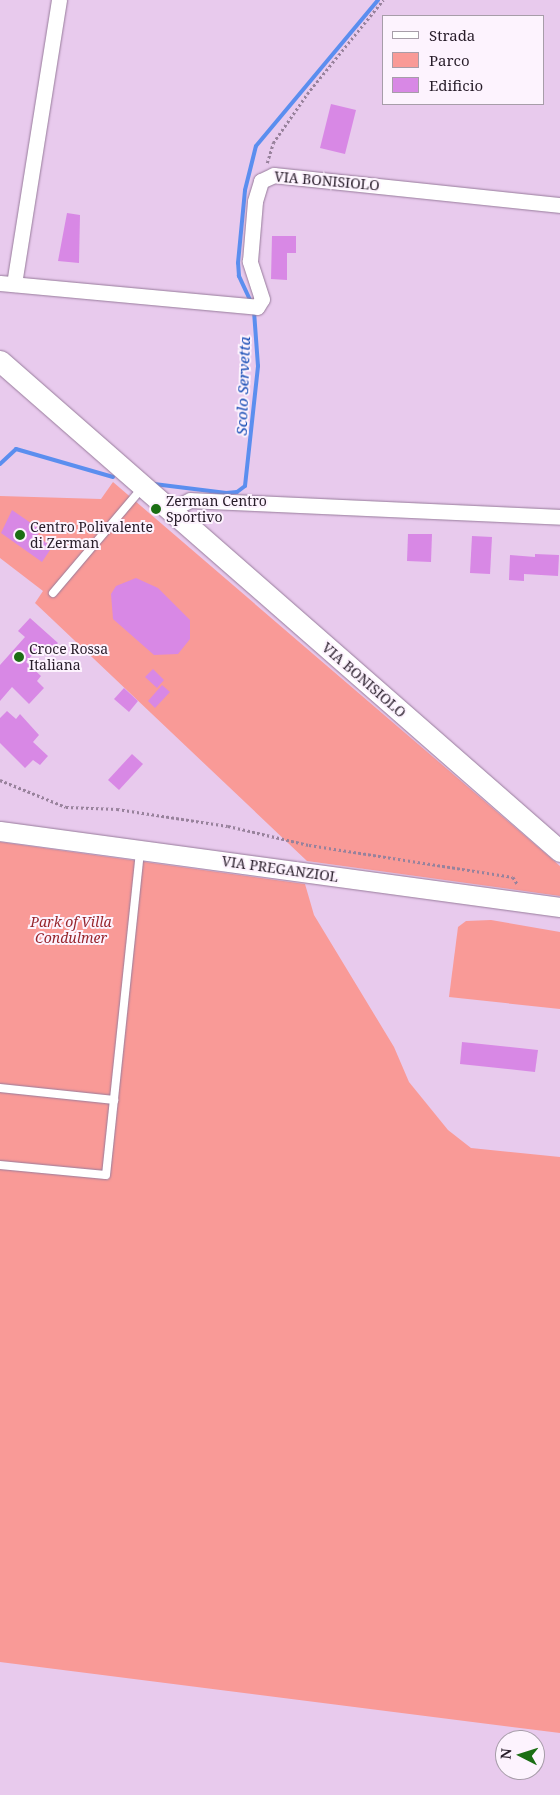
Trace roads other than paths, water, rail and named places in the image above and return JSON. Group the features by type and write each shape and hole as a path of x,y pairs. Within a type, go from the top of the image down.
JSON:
{"main road":[{"name":"VIA BONISIOLO","path":"0,361 560,851"}],"street":[{"name":"VIA BONISIOLO","path":"59,0 7,284 252,308 262,299 252,270 250,249 254,201 261,181 286,175 560,205"},
{"path":"169,510 190,500 560,517"},
{"name":"VIA PREGANZIOL","path":"0,830 560,907"}],"lane":[{"path":"53,593 143,487"},
{"path":"0,1165 106,1175 140,850"},
{"path":"0,1088 114,1100"}],"waterway":[{"name":"Scolo Servetta","path":"251,302 239,276 238,263 245,190 256,146 378,0"},
{"name":"Scolo Servetta","path":"154,484 226,493 237,492 245,486 258,366 254,311"},
{"name":"Scolo Servetta","path":"0,464 16,449 113,477"}],"place":[{"name":"Zerman Centro Sportivo","path":"156,509"},
{"name":"Centro Polivalente di Zerman","path":"20,535"},
{"name":"Croce Rossa Italiana","path":"19,657"}],"park label":[{"name":"Park of Villa Condulmer","path":"71,930"}]}
